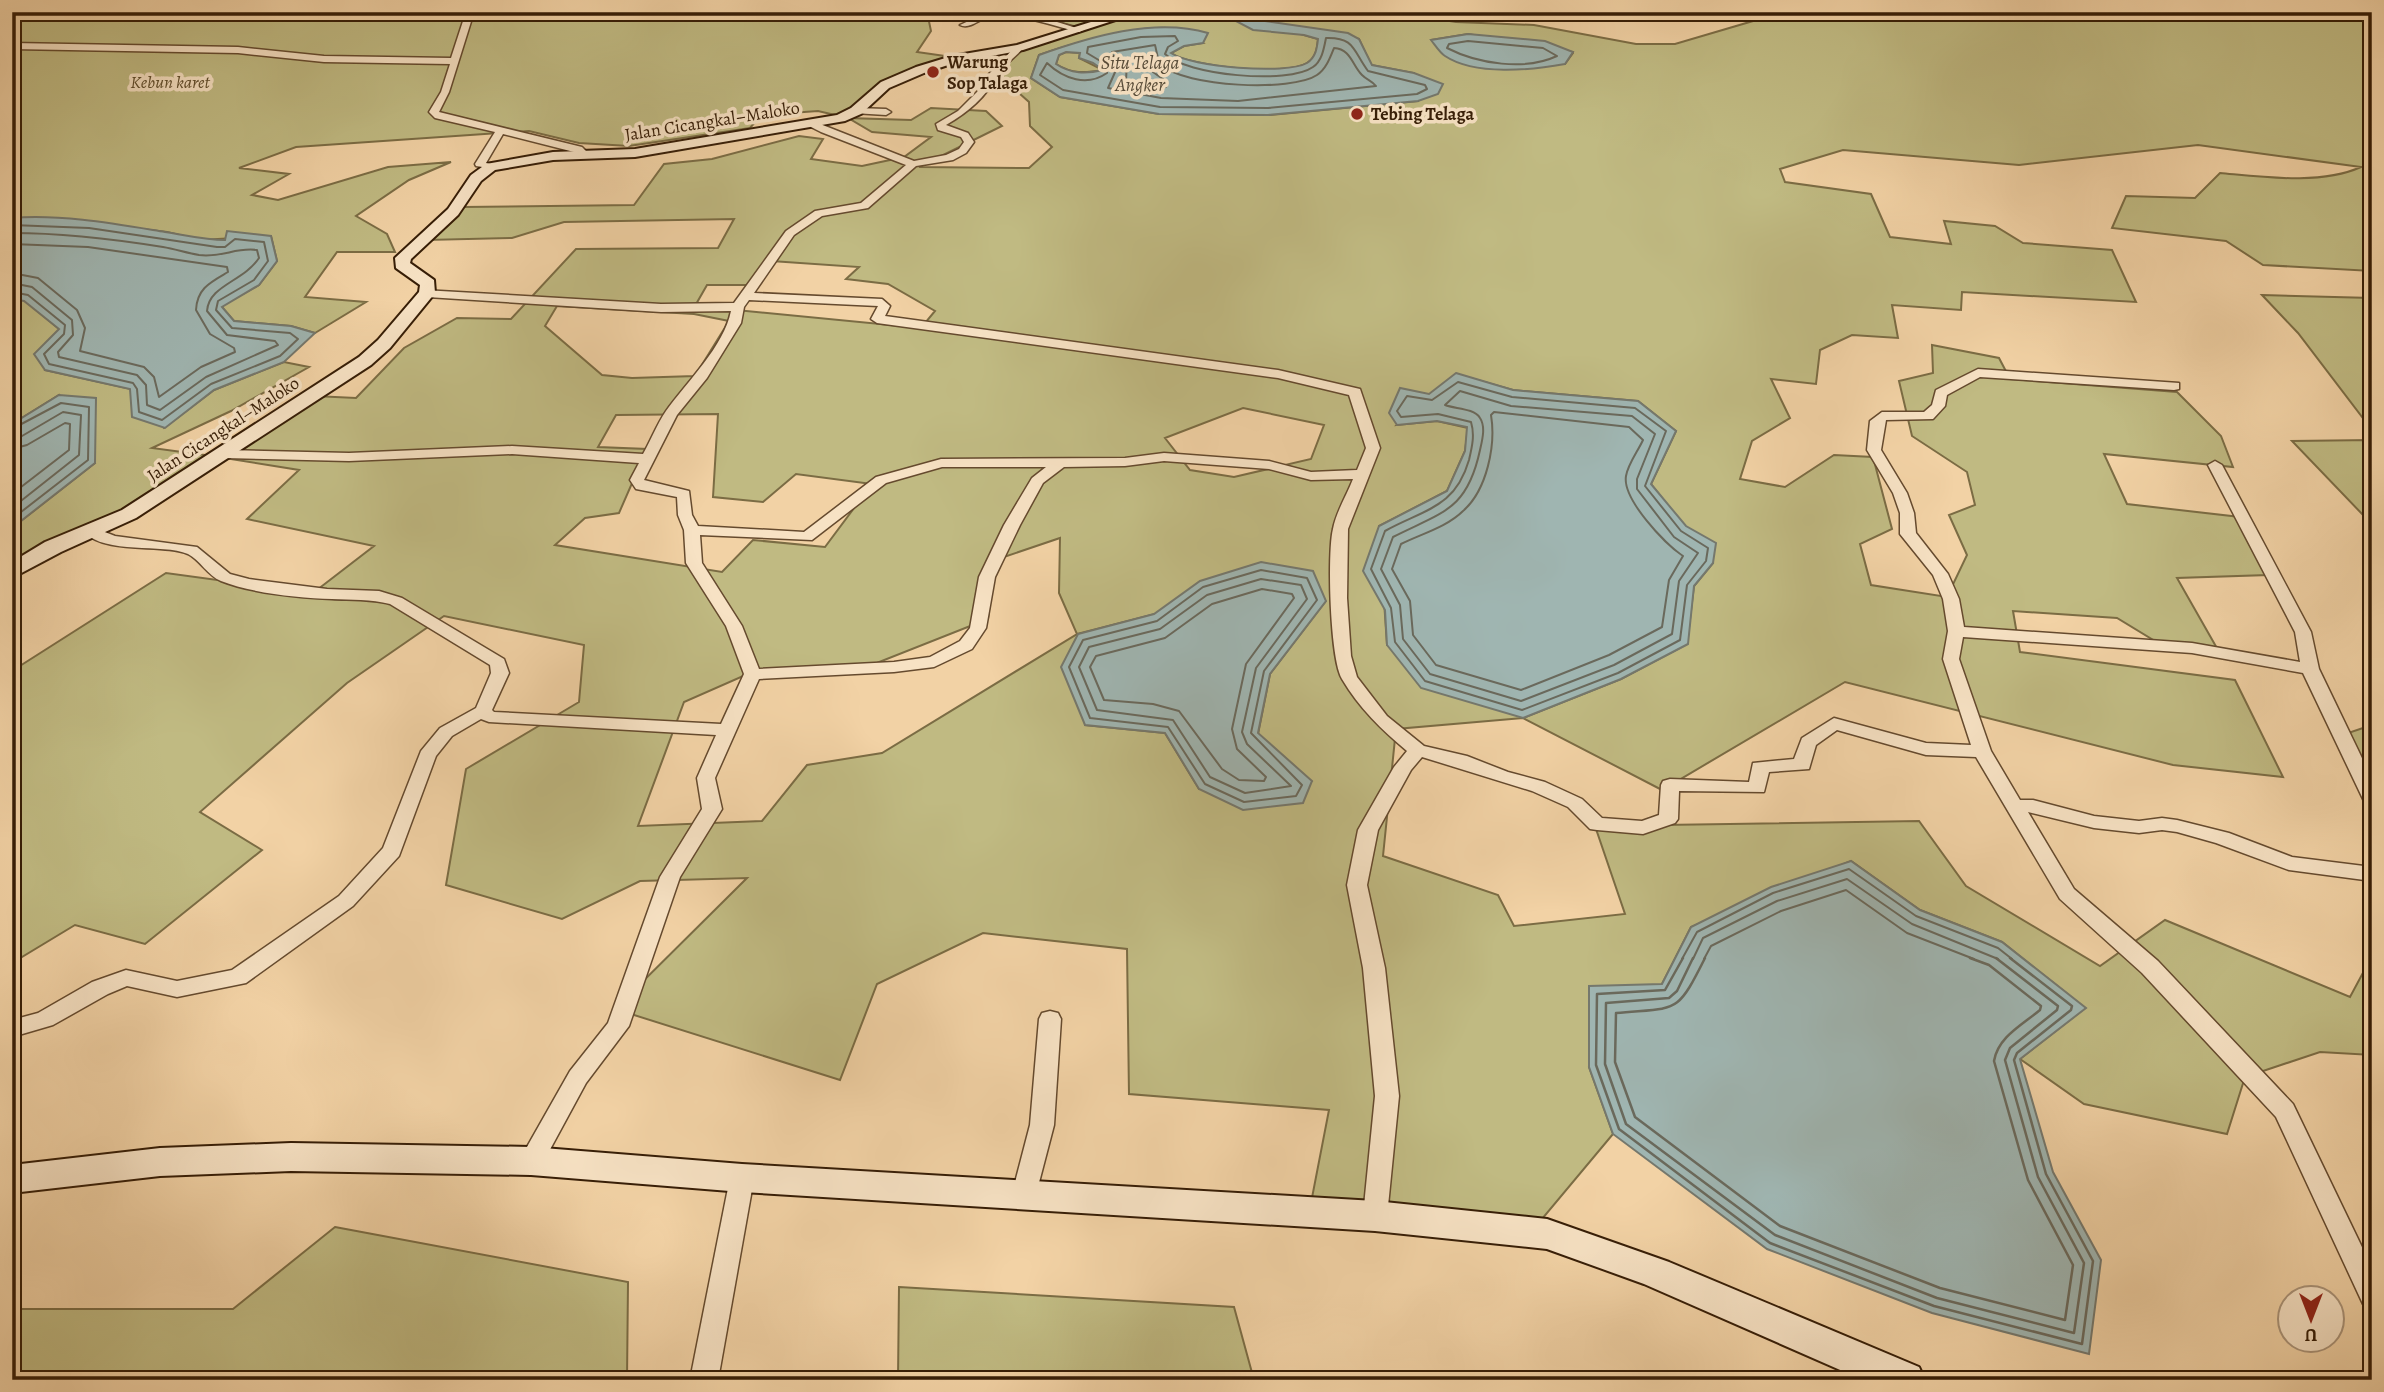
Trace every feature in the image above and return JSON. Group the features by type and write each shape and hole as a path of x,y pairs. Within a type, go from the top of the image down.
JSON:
{"street":[{"path":"470,12 445,92 434,112 438,116 500,132 558,143 579,149 583,153"},
{"name":"Jalan Cicangkal–Maloko","path":"491,167 529,158 583,153 635,153 840,118 856,111 885,85 920,70 952,60 1019,48 1135,12"},
{"path":"964,25 990,14 1037,14 1053,24 1079,30"},
{"path":"12,47 147,47 238,50 324,58 453,61"},
{"path":"531,1161 578,1077 618,1026 670,877 712,809 706,778 753,674 734,626 694,564 692,530 685,515 684,494 641,486 637,480 671,414 702,376 736,323 742,301 790,233 819,213 864,206 913,164 949,158 963,151 969,142 965,135 947,131 941,128 941,124 961,113 991,83 991,77 1019,48"},
{"path":"856,111 887,112"},
{"path":"812,124 842,138 879,148 913,164"},
{"path":"491,167 480,164 500,132"},
{"path":"491,167 476,178 453,212 404,258 402,265 428,282 428,293 661,308 742,301 816,299 881,303 884,306 877,319 891,323 956,328 1171,361 1278,374 1355,392 1373,448 1340,529 1339,598 1343,656 1349,677 1381,720 1418,750 1460,760 1502,777 1538,786 1575,803 1597,824 1643,828 1668,819 1670,785 1756,788 1760,767 1802,765 1808,742 1833,724 1926,749 1982,751"},
{"name":"Jalan Cicangkal–Maloko","path":"12,571 53,547 92,533 129,514 365,361 384,344 428,293"},
{"path":"2174,386 1978,373 1941,393 1938,406 1928,416 1882,416 1877,421 1874,450 1900,493 1908,513 1908,534 1940,574 1946,586 1956,631 1951,659 1982,751 2013,806 2067,894 2150,967 2285,1111 2372,1296"},
{"path":"225,454 349,457 512,450 649,459"},
{"path":"692,530 807,537 881,480 941,463 1125,462 1164,457 1269,465 1311,475 1362,474"},
{"path":"753,674 894,667 934,662 965,645 978,628 987,577 1012,525 1037,481 1061,462"},
{"path":"2215,465 2302,632 2310,669 2364,771 2372,799"},
{"path":"12,1029 45,1018 100,988 125,978 177,989 238,977 346,901 392,851 427,755 446,732 483,711 500,673 498,663 396,601 379,596 327,594 248,584 224,577 192,550 112,540 92,533"},
{"path":"1956,631 2192,648 2310,669"},
{"path":"483,711 489,717 726,730"},
{"path":"1375,1216 1387,1096 1374,968 1357,885 1368,830 1403,767 1418,750"},
{"path":"2013,806 2034,806 2094,822 2139,827 2177,826 2222,838 2289,863 2372,874"},
{"path":"1024,1194 1042,1125 1049,1019"},
{"path":"12,1179 160,1162 291,1157 531,1161 742,1178 1375,1216 1547,1234 1656,1273 1906,1380"},
{"path":"704,1380 742,1178"}],"green space":[{"name":"Kebun karet","path":"12,12 927,12 931,31 917,52 959,58 885,85 849,118 911,120 931,108 986,111 1002,126 919,167 1029,168 1052,147 1030,126 1029,102 999,75 1021,48 1082,28 1049,20 1046,12 1391,12 1456,22 1534,25 1636,44 1675,44 1753,21 1750,12 2372,12 2372,271 2263,265 2226,241 2112,228 2126,196 2195,198 2220,173 2310,178 2345,173 2361,167 2198,145 2019,165 1843,150 1780,169 1785,182 1871,194 1890,237 1951,244 1944,221 1995,226 2023,243 2112,250 2136,302 1962,292 1961,310 1892,305 1898,338 1852,335 1820,350 1816,384 1771,379 1790,418 1752,441 1740,479 1785,487 1834,455 1873,457 1892,529 1860,544 1871,585 1947,597 1967,555 1949,515 1975,505 1967,472 1912,436 1899,381 1933,373 1932,345 1999,358 2010,379 2177,392 2221,436 2233,467 2104,454 2127,504 2240,517 2268,575 2177,578 2218,650 2155,641 2117,618 2013,611 2020,652 2235,680 2283,777 2173,765 1845,682 1662,790 1523,718 1396,729 1383,856 1498,895 1514,926 1625,914 1595,826 1919,821 1966,886 2100,966 2165,920 2350,997 2372,956 2372,1055 2320,1052 2245,1077 2227,1134 2084,1104 2020,1059 2085,1008 2002,942 1920,910 1851,861 1691,927 1662,984 1589,1067 1613,1134 1532,1231 1310,1208 1329,1110 1129,1094 1127,949 983,933 877,984 840,1080 615,1009 747,878 640,881 562,919 446,885 466,769 579,702 584,645 444,616 347,683 200,812 262,850 145,944 75,925 12,963 12,671 166,573 313,593 374,546 247,519 299,470 212,456 314,396 356,398 404,348 457,318 511,319 576,249 718,248 734,219 564,222 512,238 427,240 463,207 634,205 664,164 712,159 799,136 823,139 811,159 862,166 904,157 931,137 872,132 848,118 818,111 761,115 750,128 629,146 579,143 529,131 296,147 239,168 289,174 252,195 278,200 388,167 451,162 409,180 356,216 387,234 395,252 337,252 305,297 366,302 315,333 291,326 234,321 221,306 259,285 277,261 271,236 201,240 167,232 49,218 12,218","holes":["1244,18 1359,39 1371,65 1414,73 1418,101 1269,115 1159,114 1060,97 1031,78 1039,55 1109,35 1150,28 1179,30 1188,34 1203,43 1184,46 1171,53 1217,66 1260,69 1296,67 1307,63 1316,52 1318,39","1468,34 1573,52 1565,64 1431,40","771,261 859,267 846,279 888,284 935,311 921,328 695,306 707,285 748,285","557,306 694,314 729,321 695,376 632,378 602,375 545,326","1456,374 1513,390 1638,401 1676,431 1651,484 1713,563 1694,586 1687,644 1621,679 1523,718 1387,645 1379,526 1447,491 1465,451 1468,428 1437,421 1397,425","1243,408 1324,425 1311,459 1234,477 1190,470 1165,438","718,414 713,497 763,502 796,474 872,484 825,547 753,540 722,572 555,545 585,518 619,513 647,449 598,447 616,415","1060,538 1059,593 1077,634 882,753 807,765 762,821 638,826 684,702 759,669 854,672 988,619 995,560","1325,602 1270,674 1258,734 1311,781 1199,789 1165,733 1085,725 1077,634 1155,614"]},
{"path":"1066,52 1080,53 1079,58 1103,70 1079,72 1056,64 1059,55"},
{"path":"2262,295 2372,298 2372,430 2298,333"},
{"path":"12,299 24,300 59,329 45,370 131,389 164,428 214,390 284,362 309,367 231,411 152,448 212,456 12,575 12,528 95,463 59,395 12,424"},
{"path":"2372,440 2372,516 2364,516 2292,441"},
{"path":"2372,725 2372,784 2348,733"},
{"path":"335,1227 628,1282 627,1380 12,1380 12,1309 233,1309"},
{"path":"899,1287 1234,1307 1254,1380 898,1380"}],"water":[{"name":"Situ Telaga Angker","path":"1244,18 1348,33 1359,39 1372,65 1414,73 1443,84 1438,94 1418,101 1268,115 1159,114 1060,97 1031,78 1039,55 1100,36 1144,28 1166,27 1208,33 1203,43 1184,46 1171,53 1217,65 1260,69 1296,67 1307,63 1316,52 1318,39 1253,30 1232,19","holes":["1066,52 1080,53 1079,58 1103,70 1079,72 1056,64 1059,55"]},
{"path":"1468,34 1545,41 1573,52 1565,64 1537,68 1487,69 1472,67 1445,56 1431,40"},
{"path":"12,218 89,220 217,240 225,240 227,231 271,236 277,261 259,285 222,307 234,321 291,326 315,333 284,362 214,390 165,428 132,417 130,389 45,370 34,354 59,329 24,301 12,299"},
{"path":"1456,373 1513,390 1638,401 1676,431 1651,484 1686,526 1716,543 1713,563 1694,586 1688,644 1621,679 1523,718 1421,688 1387,645 1385,610 1363,571 1379,526 1447,491 1465,451 1467,427 1437,421 1397,425 1389,413 1400,388 1429,394"},
{"path":"59,395 96,398 95,463 12,528 12,424"},
{"path":"1261,562 1313,571 1326,601 1270,674 1258,733 1312,781 1303,803 1243,810 1199,789 1165,733 1085,725 1061,667 1078,634 1154,614 1200,581"},
{"path":"1851,861 1920,910 2002,942 2086,1008 2020,1059 2053,1172 2101,1260 2089,1354 1932,1313 1767,1249 1613,1134 1589,1067 1589,986 1662,984 1691,927 1771,887"}],"place":[{"name":"Warung Sop Talaga","path":"933,72"},
{"name":"Tebing Telaga","path":"1357,114"}]}
